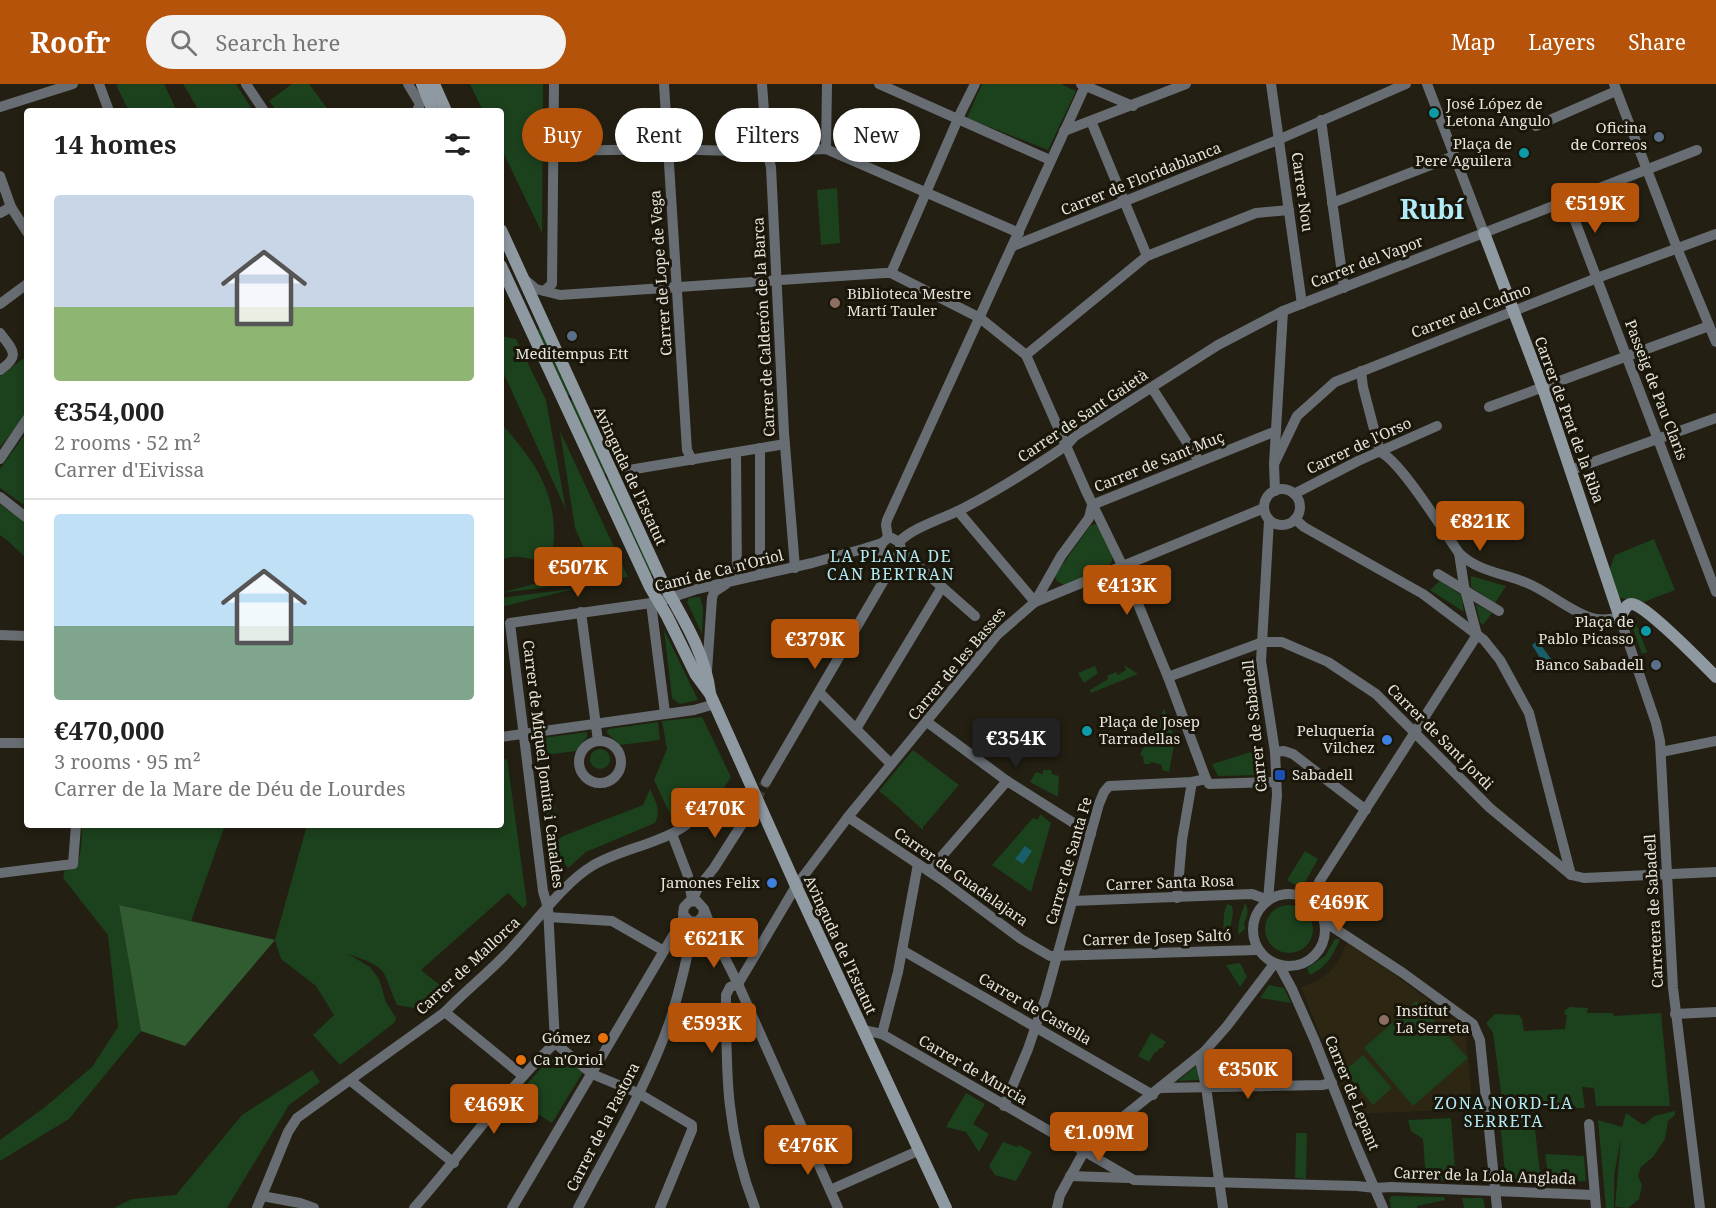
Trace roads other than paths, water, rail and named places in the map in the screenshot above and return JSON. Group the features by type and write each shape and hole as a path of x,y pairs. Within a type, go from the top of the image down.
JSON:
{"main road":[{"path":"422,84 432,108"},
{"path":"434,84 445,108"},
{"name":"Carrer de Prat de la Riba","path":"1484,233 1543,388 1620,618"},
{"name":"Avinguda de l'Estatut","path":"504,236 644,542 681,612 701,673"},
{"name":"Avinguda de l'Estatut","path":"504,273 655,602 667,616 701,673 796,886 946,1208"},
{"path":"1620,618 1626,607 1631,603 1636,604 1665,628 1716,677"}],"street":[{"path":"0,107 73,84"},
{"path":"99,84 108,108"},
{"path":"246,84 262,108"},
{"path":"408,84 419,107"},
{"path":"554,84 554,108"},
{"name":"Carrer de Lope de Vega","path":"664,84 665,108"},
{"name":"Carrer de Calderón de la Barca","path":"762,84 764,108"},
{"path":"826,149 827,84"},
{"path":"879,84 1050,160"},
{"path":"891,273 975,84"},
{"path":"1064,132 1186,84"},
{"name":"Carrer Nou","path":"1271,84 1302,304"},
{"name":"Carrer de Floridablanca","path":"1013,246 1280,139 1406,84"},
{"path":"1427,84 1484,233"},
{"path":"766,782 894,562 886,525 887,520 1084,85 1133,106"},
{"path":"1536,126 1615,88 1716,342"},
{"path":"1321,120 1344,288"},
{"path":"1091,121 1148,256"},
{"path":"821,149 826,149 1018,233"},
{"name":"Carrer del Vapor","path":"1282,311 1697,150"},
{"path":"1332,203 1454,156"},
{"path":"544,291 552,284 553,162"},
{"name":"Carrer de Lope de Vega","path":"669,162 687,450 693,460"},
{"name":"Carrer de Calderón de la Barca","path":"770,162 785,444 795,568"},
{"path":"0,176 11,207 24,227"},
{"name":"Passeig de Pau Claris","path":"1567,200 1712,570 1716,592"},
{"path":"0,213 11,207"},
{"path":"1026,355 1148,256 1256,213 1289,210"},
{"name":"Carrer del Cadmo","path":"1274,464 1298,416 1335,382 1597,278 1716,234"},
{"path":"523,277 536,289 560,295 891,273 980,318 1026,355 1092,505 1122,565 1168,677 1206,779"},
{"path":"0,304 24,286"},
{"path":"1275,491 1274,464 1282,311"},
{"name":"Carrer de Sant Gaietà","path":"890,549 905,536 1003,488 1067,446 1075,436 1218,345 1282,311"},
{"path":"1490,407 1709,326"},
{"path":"0,333 13,352 14,358 10,364 0,370"},
{"path":"1361,371 1380,452 1388,455 1406,477 1468,562 1527,583 1588,617 1603,620 1620,618"},
{"path":"1152,388 1199,461"},
{"path":"1571,470 1716,418"},
{"path":"0,459 24,423"},
{"name":"Carrer de l'Orso","path":"1294,494 1437,426"},
{"name":"Carrer de Sant Muç","path":"1035,602 1061,556 1089,518 1092,505 1276,431"},
{"path":"629,470 785,444"},
{"path":"760,448 760,575"},
{"path":"701,673 714,592 734,580 736,453"},
{"path":"1286,490 1294,494 1300,508 1295,519 1285,525 1274,523 1264,508 1266,498 1275,491 1286,490"},
{"path":"0,497 24,516"},
{"name":"Carrer de les Basses","path":"755,1208 735,1144 728,1106 726,995 730,987 738,984 796,886 848,817 997,635 1035,602 1264,508"},
{"path":"957,511 1035,602"},
{"path":"1295,519 1423,594 1484,640 1500,660 1529,713 1562,855 1571,875 1584,878 1716,872"},
{"name":"Carrer de Sabadell","path":"1268,900 1277,795 1275,752 1261,662 1268,542 1274,523"},
{"name":"Camí de Ca n'Oriol","path":"510,623 655,602 697,589 795,568 863,549 890,549"},
{"path":"890,549 942,587 975,616"},
{"path":"1315,904 1319,882 1477,635 1465,591 1460,553"},
{"path":"1438,574 1499,611"},
{"path":"856,729 942,587"},
{"path":"697,589 704,593 711,605"},
{"name":"Avinguda de l'Estatut","path":"655,602 665,713"},
{"path":"581,612 598,741"},
{"name":"Carretera de Sabadell","path":"1620,618 1656,723 1661,752 1676,1014 1700,1208"},
{"name":"Carrer de Miquel Jomita i Canaldes","path":"510,623 522,734 548,913 555,1043"},
{"path":"0,635 24,636"},
{"name":"Carrer de Sant Jordi","path":"1168,677 1263,642 1282,642 1328,662 1376,694 1490,808 1571,875"},
{"path":"819,692 891,764"},
{"path":"504,737 694,710 713,699"},
{"path":"927,722 1007,781 1091,834"},
{"path":"1661,752 1716,741"},
{"path":"0,743 24,743"},
{"path":"1275,752 1284,750 1293,754 1366,810"},
{"name":"Carrer de Santa Fe","path":"1004,1106 1036,1026 1099,804 1109,786 1192,782 1206,779 1209,784 1276,782"},
{"path":"929,871 1007,781"},
{"path":"1177,898 1182,840 1192,782"},
{"name":"Carrer de Mallorca","path":"257,1208 288,1132 297,1118 445,1012 548,913 569,885 589,867 613,854 672,834 701,813 706,803"},
{"path":"749,813 698,888 699,904 738,984 838,1208"},
{"name":"Carrer de Guadalajara","path":"848,817 929,871 1043,953 1057,956"},
{"path":"0,873 70,866 74,861 76,828"},
{"path":"512,1208 675,933 693,920 704,916 672,834"},
{"path":"1546,856 1555,860 1562,855"},
{"path":"882,1034 902,950 918,864"},
{"path":"1270,871 1285,894"},
{"path":"1299,895 1319,882"},
{"name":"Carrer Santa Rosa","path":"1072,901 1252,894 1268,900"},
{"path":"1256,986 1261,968 1259,952 1254,940 1253,922 1261,907 1268,900 1285,894 1299,895 1315,904 1325,922 1403,973 1473,1024 1480,1040 1497,1208"},
{"path":"699,904 684,907 693,920 716,940"},
{"path":"548,913 612,921 664,951"},
{"name":"Carrer de la Pastora","path":"578,1208 638,1093 670,1020 693,920"},
{"path":"1259,952 1277,964 1292,966 1303,964 1312,958 1322,945 1325,936 1325,922"},
{"name":"Carrer de Castella","path":"902,950 1157,1091"},
{"name":"Carrer de Josep Saltó","path":"1057,956 1259,952"},
{"path":"1057,1208 1060,1196 1087,1146 1199,1056 1227,1026 1256,986 1277,964"},
{"name":"Carrer de Lepant","path":"1277,964 1292,989 1383,1208"},
{"name":"Carrer de Lepant","path":"1292,966 1292,989"},
{"path":"445,1012 523,1076"},
{"path":"1676,1014 1716,1012"},
{"name":"Carrer de Murcia","path":"863,1030 882,1034 1127,1178"},
{"path":"414,1208 454,1163 523,1076 555,1043 592,1074 638,1093 692,1125 660,1208"},
{"path":"1199,1056 1206,1087 1223,1208"},
{"path":"351,1081 454,1163"},
{"path":"1157,1091 1332,1083"},
{"path":"1589,1124 1596,1208"},
{"path":"830,1190 920,1150"},
{"name":"Carrer de Murcia","path":"1070,1176 1375,1188"},
{"name":"Carrer de la Lola Anglada","path":"1375,1188 1495,1190 1594,1195"},
{"path":"262,1196 314,1208"}],"water":[{"path":"1538,641 1551,659 1544,664 1532,645"},
{"path":"1025,846 1032,851 1023,864 1015,859"}],"tunnel":[{"path":"749,813 766,782"}],"place":[{"name":"José López de Letona Angulo","path":"1434,113"},
{"name":"Oficina de Correos","path":"1659,137"},
{"name":"Plaça de Pere Aguilera","path":"1524,153"},
{"name":"Biblioteca Mestre Martí Tauler","path":"835,303"},
{"name":"Meditempus Ett","path":"572,336"},
{"name":"Plaça de Pablo Picasso","path":"1646,631"},
{"name":"Banco Sabadell","path":"1656,665"},
{"name":"Plaça de Josep Tarradellas","path":"1087,731"},
{"name":"Peluquería Vilchez","path":"1387,740"},
{"name":"Sabadell","path":"1280,775"},
{"name":"Jamones Felix","path":"772,883"},
{"name":"Institut La Serreta","path":"1384,1020"},
{"name":"Gómez","path":"603,1038"},
{"name":"Ca n'Oriol","path":"521,1060"}],"district":[{"name":"Rubí","path":"1432,210"},
{"name":"LA PLANA DE CAN BERTRAN","path":"891,565"},
{"name":"ZONA NORD-LA SERRETA","path":"1504,1112"}]}
